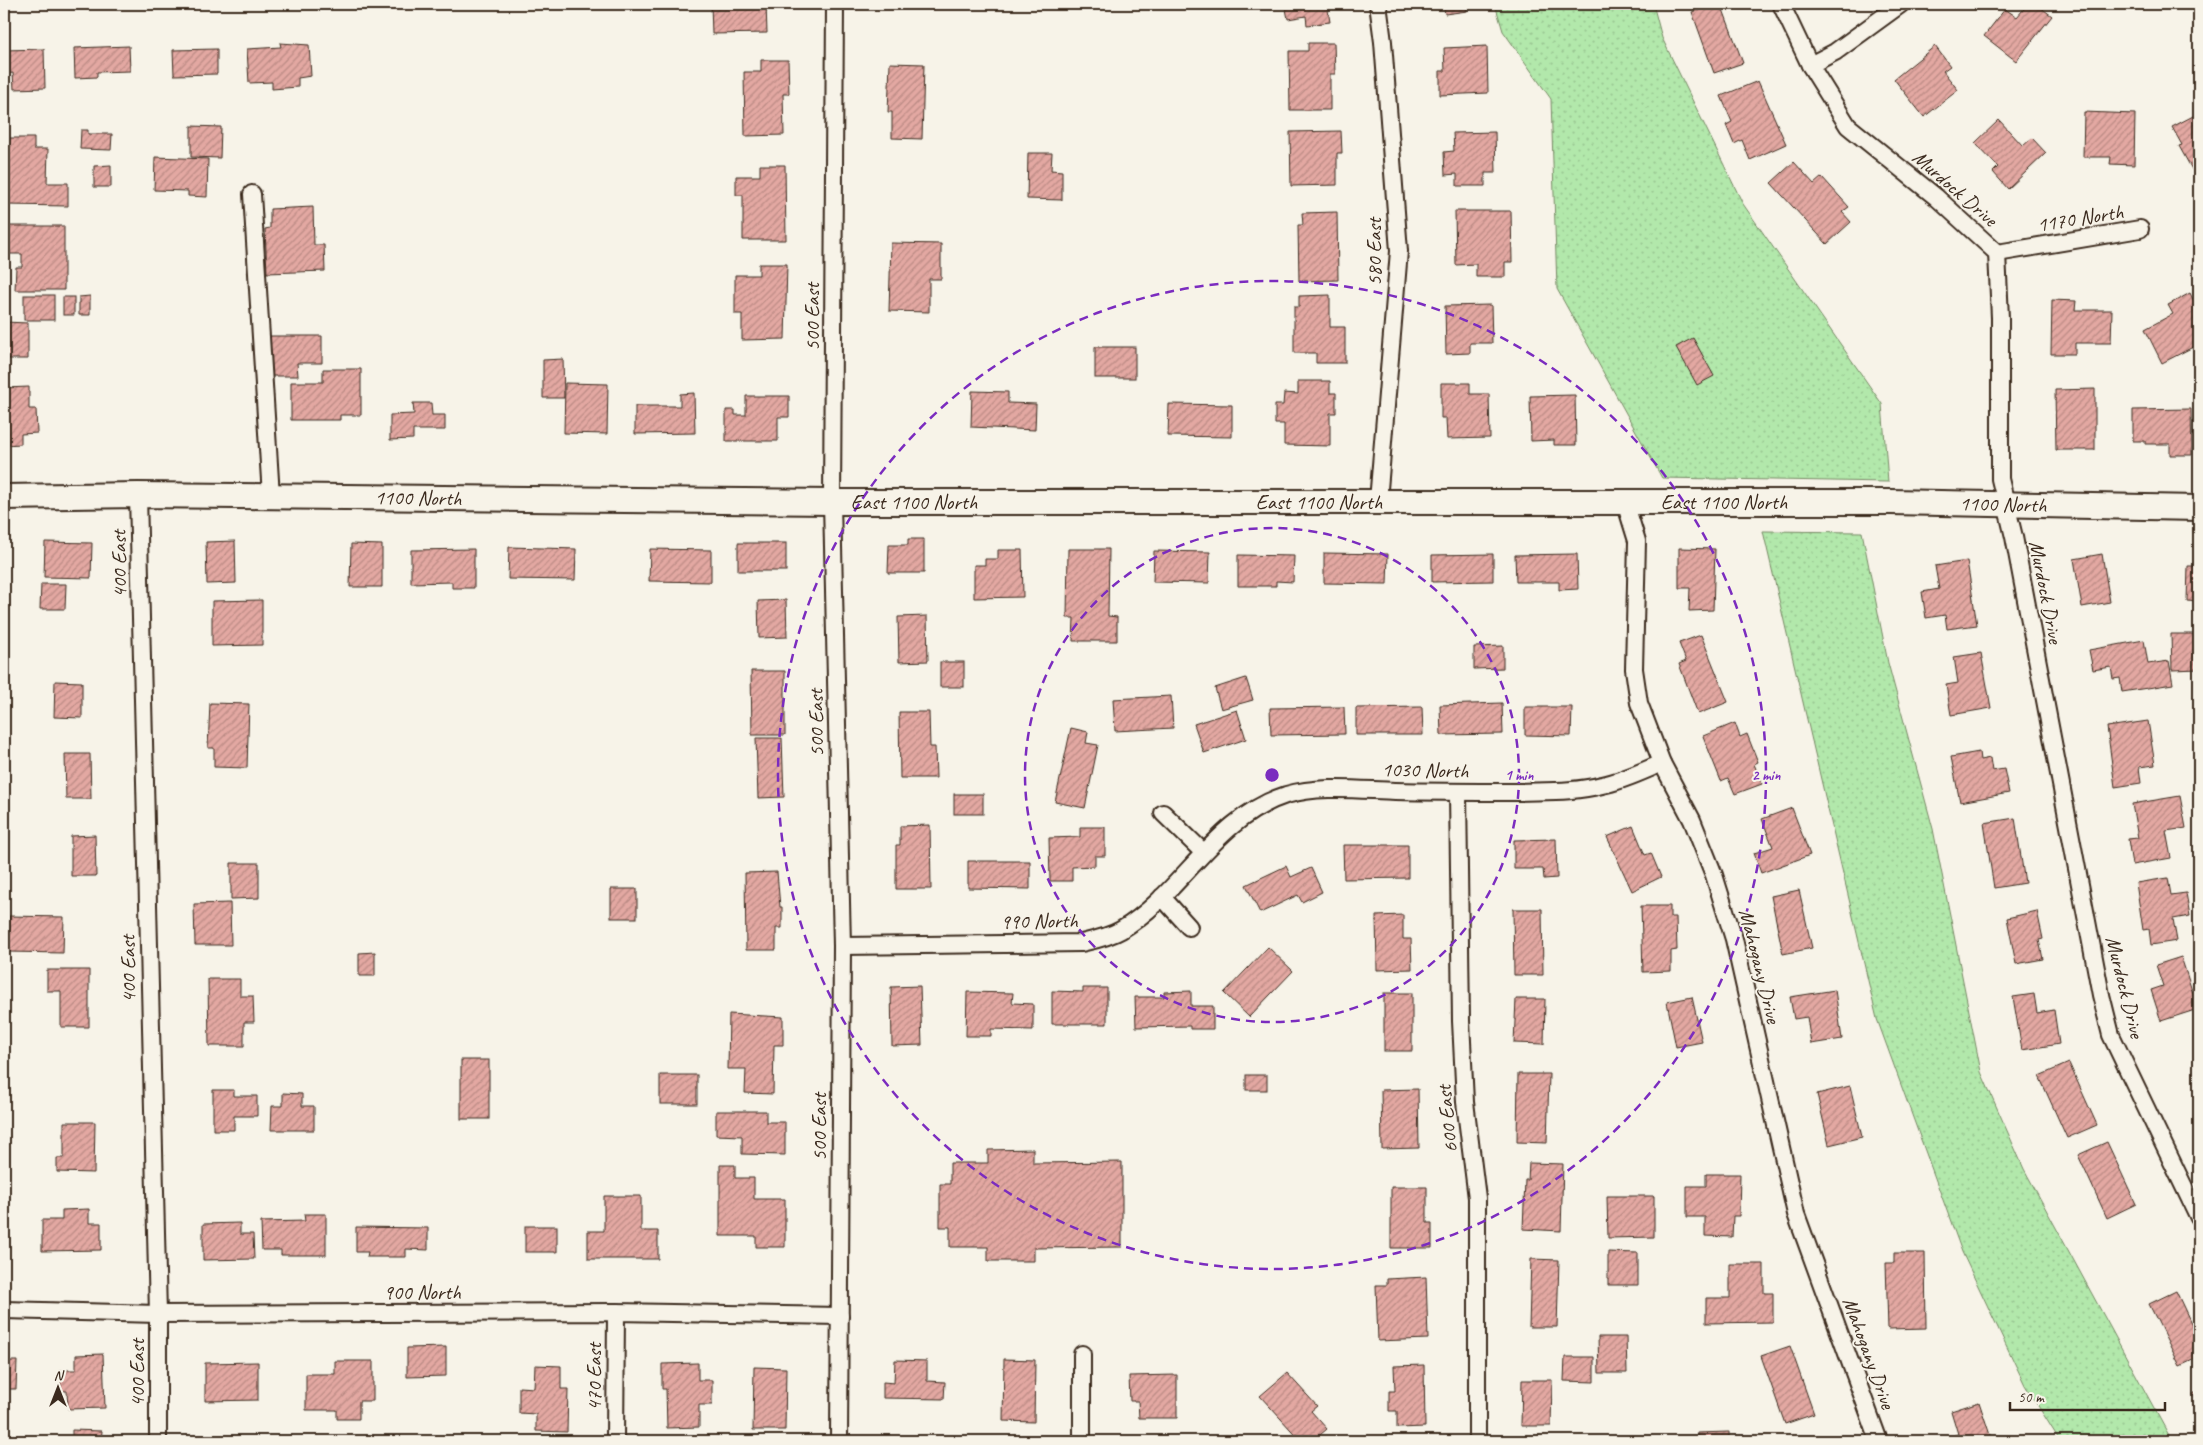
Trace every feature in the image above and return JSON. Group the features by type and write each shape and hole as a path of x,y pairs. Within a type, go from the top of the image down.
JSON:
{"street":[{"name":"500 East","path":"835,4 832,502 842,946 839,1441"},
{"name":"580 East","path":"1378,4 1384,52 1399,251 1378,501"},
{"name":"Murdock Drive","path":"1781,4 1810,65 1848,126 1936,197 1997,253 2000,318 2000,479 2007,506 2101,995 2111,1035 2193,1192 2199,1218"},
{"path":"1810,65 1835,52 1902,4"},
{"path":"252,194 271,496"},
{"name":"1170 North","path":"1997,253 2140,229"},
{"name":"1100 North","path":"4,497 138,495 832,502"},
{"name":"400 East","path":"138,495 158,1314 158,1441"},
{"name":"East 1100 North","path":"832,502 1807,502"},
{"name":"Mahogany Drive","path":"1625,502 1637,541 1634,669 1639,703 1662,763 1692,820 1714,875 1734,938 1796,1214 1879,1441"},
{"name":"1100 North","path":"1807,502 2199,508"},
{"name":"1030 North","path":"1203,852 1230,825 1244,815 1287,795 1333,790 1458,793 1574,791 1603,785 1662,763"},
{"name":"600 East","path":"1458,793 1464,1102 1477,1198 1477,1441"},
{"path":"1163,813 1203,852"},
{"name":"990 North","path":"842,946 1081,943 1119,931 1136,919 1162,897 1203,852"},
{"path":"1162,897 1189,926"},
{"name":"900 North","path":"4,1310 158,1314 616,1312 840,1316"},
{"name":"470 East","path":"615,1441 616,1312"},
{"path":"1082,1354 1082,1441"}],"green space":[{"path":"1495,4 1653,4 1662,38 1743,204 1882,404 1888,482 1662,478 1557,289 1551,99 1503,31"},
{"path":"1763,531 1862,532 1888,663 1933,829 1981,1072 2024,1169 2172,1441 2060,1441 2025,1385 1962,1252 1877,1019"}],"building":[{"path":"711,4 766,4 767,33 712,34"},
{"path":"1285,4 1327,4 1330,22 1307,25 1306,16 1288,19"},
{"path":"1443,4 1466,4 1467,11 1445,14"},
{"path":"1714,4 1721,4 1743,63 1714,73 1692,12"},
{"path":"2028,4 2036,4 2052,16 2016,61 1984,36 2005,9 2017,17"},
{"path":"280,43 309,45 311,76 298,78 298,87 272,89 272,82 249,83 247,49 281,47"},
{"path":"1308,43 1334,43 1335,74 1330,74 1330,110 1290,110 1289,51 1308,51"},
{"path":"129,46 130,71 97,72 97,77 75,78 74,48"},
{"path":"1487,46 1488,93 1440,95 1440,71 1445,71 1444,48"},
{"path":"1935,46 1950,66 1943,71 1958,90 1924,117 1894,79"},
{"path":"44,49 45,88 14,89 13,73 4,74 4,50"},
{"path":"217,49 217,74 174,75 173,50"},
{"path":"761,60 788,60 789,94 783,94 784,135 745,136 744,72 761,72"},
{"path":"890,63 924,64 922,139 892,138 892,112 888,112"},
{"path":"1758,81 1786,144 1750,160 1742,140 1734,144 1726,125 1732,122 1721,96"},
{"path":"2084,112 2135,114 2134,165 2110,164 2111,157 2083,157"},
{"path":"2197,114 2199,118 2199,182 2179,146 2182,145 2172,127"},
{"path":"1999,120 2023,146 2032,138 2046,153 2008,189 1993,172 1998,167 1975,143"},
{"path":"191,126 221,127 220,158 191,157"},
{"path":"81,130 88,130 88,134 112,134 111,150 80,149"},
{"path":"1341,131 1342,153 1337,153 1337,185 1291,186 1290,132"},
{"path":"1495,132 1496,173 1485,173 1485,186 1457,186 1457,174 1445,175 1444,152 1454,151 1453,133"},
{"path":"7,138 34,138 34,149 48,149 47,183 68,183 68,206 6,205"},
{"path":"1028,153 1052,153 1051,170 1062,171 1062,200 1027,199"},
{"path":"155,157 208,159 207,197 188,196 188,191 154,190"},
{"path":"1794,162 1814,184 1822,177 1849,207 1842,212 1851,222 1827,244 1771,183"},
{"path":"111,165 111,187 94,187 94,166"},
{"path":"760,165 785,165 786,240 743,240 743,195 736,195 736,176 760,176"},
{"path":"313,207 314,245 324,245 325,271 267,273 265,229 270,228 270,209"},
{"path":"1455,211 1511,211 1512,262 1505,262 1505,277 1476,277 1476,264 1456,265"},
{"path":"1337,212 1338,280 1299,281 1298,225 1303,225 1302,213"},
{"path":"4,226 64,226 64,290 15,290 16,267 22,267 22,254 4,254"},
{"path":"891,243 941,244 941,279 929,279 929,312 889,311"},
{"path":"759,264 787,264 785,339 742,340 742,314 735,314 735,275 759,275"},
{"path":"2190,293 2199,312 2199,358 2193,347 2162,363 2145,329 2173,314 2168,305"},
{"path":"24,295 54,295 54,320 24,320"},
{"path":"1330,295 1330,327 1345,327 1345,363 1316,363 1316,353 1294,353 1294,307 1299,307 1299,296"},
{"path":"90,296 90,315 79,315 79,297"},
{"path":"63,297 74,297 74,315 63,315"},
{"path":"2052,300 2076,301 2075,310 2112,310 2111,343 2075,343 2075,354 2051,354"},
{"path":"1491,305 1492,343 1470,343 1470,353 1446,354 1445,306"},
{"path":"4,322 28,323 28,359 4,359"},
{"path":"270,336 322,336 322,363 297,363 298,376 270,376"},
{"path":"1693,338 1714,376 1697,385 1676,347"},
{"path":"1095,347 1135,347 1135,378 1095,378"},
{"path":"563,359 564,398 543,398 543,360"},
{"path":"323,369 361,369 361,415 340,415 340,420 291,420 291,382 323,382"},
{"path":"1298,381 1330,381 1330,393 1336,393 1336,413 1330,413 1330,446 1284,445 1284,424 1275,424 1275,405 1283,405 1284,393 1298,394"},
{"path":"565,383 608,384 607,434 564,433"},
{"path":"1441,383 1470,383 1470,394 1489,394 1490,438 1447,439 1446,418 1441,418"},
{"path":"29,387 29,409 36,409 37,433 21,434 21,444 4,445 4,388"},
{"path":"2095,389 2095,450 2056,450 2055,390"},
{"path":"972,391 1008,392 1008,403 1036,404 1035,430 971,427"},
{"path":"694,393 695,433 635,434 635,406 680,406 680,394"},
{"path":"1575,395 1576,445 1554,445 1554,440 1531,441 1530,396"},
{"path":"746,396 789,396 789,417 778,417 778,441 726,441 726,410 735,410 735,415 746,415"},
{"path":"413,403 431,403 432,415 445,415 445,430 413,430 413,439 390,440 390,415 414,414"},
{"path":"1169,404 1232,405 1232,437 1168,436"},
{"path":"2191,409 2192,455 2170,455 2170,444 2145,444 2145,441 2133,441 2133,410"},
{"path":"908,539 924,539 924,573 888,573 889,545 908,545"},
{"path":"235,541 236,583 207,584 206,542"},
{"path":"45,542 92,543 91,578 44,577"},
{"path":"738,543 786,543 786,571 738,571"},
{"path":"351,544 382,545 382,587 350,587"},
{"path":"509,547 576,549 575,580 508,579"},
{"path":"1679,548 1715,549 1713,610 1689,611 1690,588 1679,588"},
{"path":"474,549 474,588 452,588 452,582 411,583 411,550"},
{"path":"650,549 711,550 711,582 649,581"},
{"path":"1068,549 1109,549 1108,616 1117,617 1117,641 1073,641 1074,618 1067,618"},
{"path":"998,550 1022,550 1023,597 974,598 974,565 985,565 985,559 998,559"},
{"path":"1154,551 1210,552 1209,583 1153,582"},
{"path":"1324,553 1388,554 1387,584 1324,583"},
{"path":"1493,554 1493,581 1432,582 1432,555"},
{"path":"1577,554 1578,589 1559,590 1559,582 1516,582 1515,555"},
{"path":"2102,554 2110,602 2082,607 2074,559"},
{"path":"1238,555 1294,556 1293,582 1276,581 1276,586 1238,586"},
{"path":"1967,561 1977,625 1947,629 1945,615 1926,618 1922,592 1939,589 1935,566"},
{"path":"2188,566 2199,566 2199,602 2187,601"},
{"path":"41,584 66,584 65,609 40,609"},
{"path":"262,600 262,645 212,646 212,601"},
{"path":"786,600 787,637 759,638 758,601"},
{"path":"927,616 928,661 899,662 898,617"},
{"path":"2171,634 2199,634 2199,669 2172,670"},
{"path":"1701,635 1728,702 1698,714 1679,664 1686,661 1679,643"},
{"path":"2144,640 2148,664 2169,661 2173,684 2122,692 2120,678 2113,679 2111,667 2093,670 2089,650"},
{"path":"1503,646 1503,668 1474,669 1474,647"},
{"path":"1981,653 1991,708 1951,715 1946,685 1958,683 1954,657"},
{"path":"940,662 964,662 964,687 940,687"},
{"path":"751,671 785,671 785,735 752,735"},
{"path":"1246,678 1253,700 1221,709 1215,688"},
{"path":"55,681 82,682 82,718 54,717"},
{"path":"1171,696 1173,728 1115,731 1113,699"},
{"path":"210,703 249,704 247,768 214,767 214,748 208,748"},
{"path":"1502,703 1503,734 1441,735 1440,705"},
{"path":"1344,707 1345,734 1271,735 1270,708"},
{"path":"1422,707 1423,735 1356,735 1356,708"},
{"path":"1525,707 1572,707 1571,736 1525,735"},
{"path":"1237,710 1246,739 1204,753 1194,724"},
{"path":"899,712 929,712 930,747 935,747 936,778 900,778"},
{"path":"2148,721 2155,765 2139,767 2141,783 2115,787 2107,727"},
{"path":"1735,723 1740,737 1747,734 1758,762 1754,764 1762,784 1735,794 1728,778 1721,781 1703,736"},
{"path":"1071,728 1088,732 1086,743 1098,745 1085,808 1055,802"},
{"path":"756,738 782,738 784,797 758,798"},
{"path":"1979,752 1980,760 1990,758 1992,771 2004,769 2009,793 1960,802 1951,757"},
{"path":"65,754 90,754 91,799 66,799"},
{"path":"954,794 983,794 983,814 954,814"},
{"path":"2180,796 2186,828 2166,831 2171,858 2132,865 2128,839 2138,838 2132,804"},
{"path":"1792,808 1810,855 1761,873 1754,853 1773,847 1762,819"},
{"path":"2015,818 2025,883 1994,888 1984,823"},
{"path":"930,825 931,889 896,889 896,845 900,845 900,826"},
{"path":"1633,826 1645,855 1651,853 1661,877 1632,891 1607,837"},
{"path":"1080,827 1105,827 1105,856 1095,856 1095,866 1072,867 1072,881 1050,881 1049,838 1080,837"},
{"path":"95,835 96,876 71,876 71,836"},
{"path":"1556,839 1557,878 1544,879 1543,869 1514,869 1514,840"},
{"path":"1343,845 1408,845 1408,878 1344,879"},
{"path":"968,861 1030,861 1030,889 968,888"},
{"path":"231,863 259,863 259,898 231,899"},
{"path":"1286,866 1291,877 1311,868 1322,892 1302,902 1298,895 1260,913 1246,885"},
{"path":"777,872 780,907 782,907 782,928 776,928 776,950 746,950 745,873"},
{"path":"2168,878 2171,895 2186,893 2190,916 2173,919 2177,941 2151,945 2149,929 2143,930 2136,883"},
{"path":"611,889 637,889 637,918 611,918"},
{"path":"1799,890 1812,948 1783,954 1771,896"},
{"path":"230,903 231,945 195,945 194,904"},
{"path":"1641,906 1670,906 1670,917 1676,917 1677,950 1671,951 1671,971 1643,972"},
{"path":"1513,909 1542,909 1543,975 1514,975"},
{"path":"2037,911 2043,939 2039,940 2043,959 2016,964 2007,918"},
{"path":"1403,915 1403,939 1411,939 1412,969 1377,970 1376,916"},
{"path":"9,916 64,917 63,953 9,952"},
{"path":"1268,947 1293,971 1249,1017 1224,993"},
{"path":"375,952 375,976 359,976 359,953"},
{"path":"2181,957 2198,1009 2161,1021 2151,990 2163,986 2156,965"},
{"path":"47,970 89,970 89,1027 61,1027 61,991 47,991"},
{"path":"208,979 240,979 240,996 253,996 254,1022 244,1022 244,1046 209,1046"},
{"path":"920,986 922,1045 892,1046 891,987"},
{"path":"1083,988 1107,988 1107,1024 1052,1024 1052,991 1083,992"},
{"path":"1835,990 1842,1039 1811,1044 1807,1017 1794,1019 1790,997"},
{"path":"1191,991 1191,1006 1213,1006 1213,1029 1190,1029 1190,1026 1136,1027 1135,997 1164,997 1164,992"},
{"path":"967,992 1013,993 1012,1003 1033,1004 1033,1030 991,1029 991,1036 966,1036"},
{"path":"1384,993 1412,993 1412,1051 1384,1051"},
{"path":"2034,994 2037,1013 2054,1010 2059,1044 2022,1050 2013,997"},
{"path":"1692,997 1702,1042 1676,1047 1667,1002"},
{"path":"1516,999 1545,999 1544,1044 1514,1043"},
{"path":"729,1014 783,1017 783,1045 774,1045 773,1094 745,1093 746,1069 728,1069"},
{"path":"461,1060 489,1060 489,1119 461,1119"},
{"path":"2069,1063 2097,1125 2067,1138 2039,1076"},
{"path":"1518,1074 1549,1074 1547,1143 1517,1142"},
{"path":"660,1075 697,1075 697,1104 660,1104"},
{"path":"1246,1075 1267,1075 1267,1090 1246,1090"},
{"path":"1850,1086 1862,1137 1829,1145 1817,1094"},
{"path":"1418,1089 1419,1148 1382,1149 1381,1090"},
{"path":"213,1090 234,1090 234,1096 257,1096 257,1116 234,1116 234,1130 213,1130"},
{"path":"283,1093 302,1094 302,1106 314,1106 314,1130 271,1130 272,1106 283,1106"},
{"path":"716,1111 766,1111 766,1122 785,1122 785,1155 742,1154 742,1136 716,1135"},
{"path":"64,1122 95,1122 94,1173 57,1172 57,1158 64,1158"},
{"path":"2107,1142 2136,1204 2107,1218 2078,1155"},
{"path":"1033,1149 1033,1163 1122,1162 1122,1247 1034,1248 1034,1261 988,1261 988,1247 950,1247 950,1227 940,1227 940,1184 950,1184 950,1163 988,1163 988,1150"},
{"path":"1529,1163 1563,1164 1561,1231 1523,1229 1525,1180 1528,1180"},
{"path":"720,1165 735,1165 735,1178 754,1178 754,1199 785,1199 785,1247 756,1247 756,1236 720,1236"},
{"path":"1706,1174 1740,1174 1739,1216 1733,1216 1732,1237 1705,1236 1705,1217 1687,1217 1687,1186 1706,1186"},
{"path":"1391,1187 1427,1187 1427,1223 1432,1223 1432,1248 1391,1248"},
{"path":"604,1196 641,1196 641,1231 658,1231 658,1259 588,1259 588,1231 604,1231"},
{"path":"1607,1196 1654,1196 1654,1237 1608,1238"},
{"path":"89,1209 89,1223 101,1223 101,1250 42,1251 42,1220 62,1220 62,1210"},
{"path":"304,1214 326,1214 326,1255 281,1255 281,1250 262,1250 261,1222 305,1221"},
{"path":"240,1223 240,1234 253,1234 254,1259 203,1260 203,1224"},
{"path":"525,1226 557,1226 557,1252 525,1252"},
{"path":"356,1227 428,1228 428,1250 406,1249 406,1257 367,1257 368,1252 356,1252"},
{"path":"1608,1252 1638,1253 1638,1285 1608,1285"},
{"path":"1894,1253 1925,1253 1926,1328 1888,1329 1886,1263 1894,1263"},
{"path":"1531,1259 1559,1260 1557,1327 1529,1327"},
{"path":"1730,1264 1764,1264 1764,1293 1773,1293 1773,1322 1706,1323 1706,1298 1730,1298"},
{"path":"1426,1277 1428,1339 1378,1341 1376,1285 1387,1285 1387,1279"},
{"path":"2176,1291 2199,1340 2199,1357 2180,1366 2149,1304"},
{"path":"1598,1337 1626,1337 1627,1373 1599,1373"},
{"path":"1790,1346 1814,1414 1785,1424 1761,1356"},
{"path":"446,1347 446,1376 407,1377 407,1348"},
{"path":"103,1354 105,1408 68,1409 67,1391 61,1391 60,1370 76,1370 76,1355"},
{"path":"1565,1357 1594,1357 1594,1382 1564,1381"},
{"path":"1004,1359 1035,1360 1034,1422 1003,1421"},
{"path":"895,1360 927,1361 927,1381 945,1382 944,1399 883,1398 883,1382 894,1383"},
{"path":"4,1361 17,1361 16,1389 4,1389"},
{"path":"335,1361 373,1361 373,1401 359,1401 359,1419 337,1419 337,1410 306,1410 306,1374 335,1374"},
{"path":"258,1362 258,1400 205,1401 205,1363"},
{"path":"698,1363 698,1380 712,1380 712,1405 699,1405 699,1427 667,1428 666,1389 662,1389 662,1364"},
{"path":"535,1365 561,1366 561,1389 568,1389 567,1432 536,1431 536,1414 519,1413 519,1387 534,1388"},
{"path":"1424,1365 1425,1427 1397,1428 1397,1411 1389,1411 1389,1391 1395,1391 1394,1366"},
{"path":"754,1367 786,1368 785,1430 753,1430"},
{"path":"1287,1373 1317,1406 1311,1411 1327,1429 1313,1441 1301,1441 1260,1396"},
{"path":"1177,1375 1177,1418 1139,1418 1138,1401 1130,1401 1129,1376"},
{"path":"1522,1380 1552,1380 1551,1426 1521,1426"},
{"path":"2199,1390 2199,1404 2193,1394"},
{"path":"1979,1402 1992,1441 1954,1441 1952,1436 1958,1434 1951,1411"},
{"path":"72,1430 102,1431 101,1441 72,1441"},
{"path":"1729,1432 1729,1441 1697,1441 1697,1433"}]}
